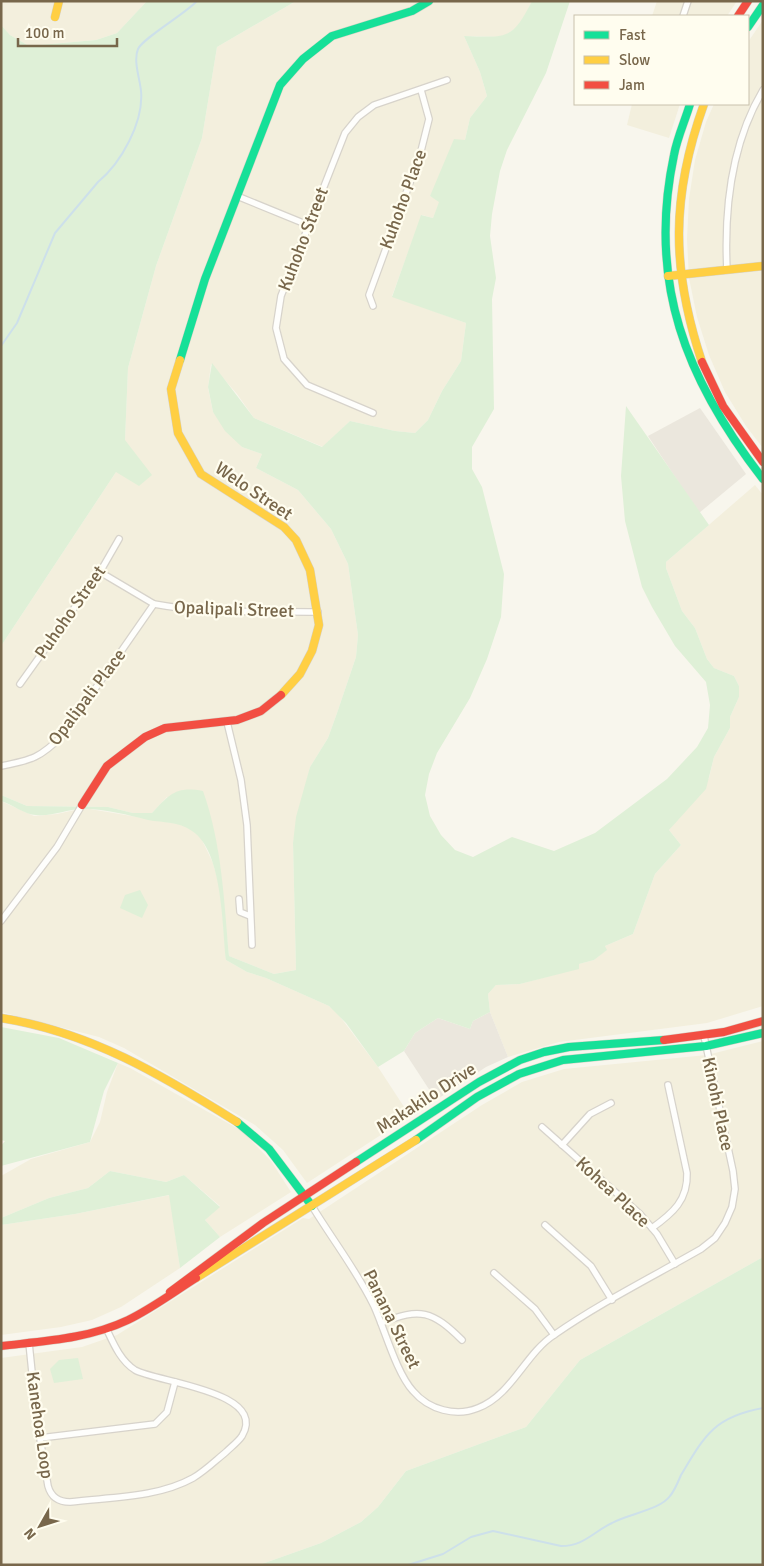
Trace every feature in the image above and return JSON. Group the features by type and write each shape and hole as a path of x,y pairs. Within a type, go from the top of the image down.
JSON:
{"main road":[{"path":"56,17 59,1"},
{"name":"Welo Street","path":"82,805 107,766 145,736 165,728 227,722 261,711 285,692 300,674 312,651 319,625 318,612 310,570 296,540 284,527 201,474 178,434 171,389 195,307 280,85 303,58 332,36 412,11 429,1"},
{"path":"739,15 748,1"},
{"path":"749,26 763,6"},
{"path":"690,105 670,174 665,224 668,276 676,323 689,363 729,437 763,479"},
{"path":"704,105 686,158 680,198 678,239 680,274 688,320 701,359 726,410 763,462"},
{"path":"668,276 763,266"},
{"name":"Panana Street","path":"1,1018 46,1025 104,1046 252,1130 276,1154 312,1206"},
{"name":"Makakilo Drive","path":"149,1308 192,1273 305,1195 428,1117 491,1073 536,1054 560,1047 704,1036 737,1030 763,1021"},
{"name":"Makakilo Drive","path":"1,1346 81,1338 107,1330 149,1308 312,1206 435,1128 498,1085 541,1066 563,1060 706,1046 763,1033"},
{"path":"428,1117 435,1128"}],"street":[{"path":"683,15 688,1"},
{"name":"Kuhoho Street","path":"373,413 307,385 284,359 276,328 281,296 345,133 358,118 374,105 447,80"},
{"name":"Kuhoho Place","path":"373,306 369,295 420,155 429,118 421,90"},
{"path":"727,270 728,199 734,163 745,128 763,90"},
{"path":"237,196 308,225"},
{"name":"Puhoho Street","path":"20,684 100,572 119,539"},
{"name":"Opalipali Street","path":"100,572 154,604 196,611 318,612"},
{"name":"Opalipali Place","path":"1,766 32,760 48,750 63,735 154,604"},
{"path":"227,722 241,780 247,825 252,946"},
{"name":"Welo Street","path":"1,921 57,847 82,805"},
{"path":"239,899 240,912 250,916"},
{"name":"Kinohi Place","path":"704,1036 733,1171"},
{"path":"652,1228 676,1209 684,1195 687,1184 687,1173 668,1085"},
{"path":"562,1145 590,1114 611,1103"},
{"name":"Kohea Place","path":"542,1127 630,1204 652,1228 675,1264"},
{"name":"Panana Street","path":"312,1206 368,1296 404,1376 414,1392 436,1408 456,1412 477,1408 494,1398 554,1334 708,1244 725,1224 734,1198 733,1171"},
{"path":"545,1225 591,1266 612,1300"},
{"path":"494,1273 531,1306 554,1334"},
{"path":"381,1323 408,1313 424,1313 442,1321 462,1340"},
{"name":"Kanehoa Loop","path":"29,1343 40,1438 49,1488 54,1496 61,1501 159,1491 183,1483 205,1470 238,1441 244,1433 245,1423 240,1411 223,1397 200,1387 148,1375 130,1366 117,1352 107,1330"},
{"path":"40,1438 155,1424 167,1412 174,1382"}],"shaded area":[{"path":"1,1 147,1 117,33 96,40 29,46 10,35 1,25"},
{"path":"296,1 532,1 521,24 503,37 464,36 480,72 487,96 470,118 465,140 430,196 440,201 433,218 422,215 392,296 466,323 461,361 442,391 428,420 415,433 395,431 350,421 323,447 254,418 237,394 211,364 208,388 213,412 242,447 262,454 256,468 298,490 331,529 348,564 358,635 356,657 328,738 310,767 293,843 296,970 274,974 229,956 217,846 167,797 152,813 133,813 108,807 27,806 1,795 1,646 116,472 125,440 128,368 156,266 202,138 217,47"},
{"path":"657,1 737,1 728,15 652,15"},
{"path":"763,20 763,448 746,426 725,392 709,355 697,317 689,278 687,239 689,199 695,160 706,122 714,105 749,105 749,41"},
{"path":"632,105 680,105 669,138 627,125"},
{"path":"700,408 746,474 699,513 648,436"},
{"path":"755,485 763,495 763,1006 707,1023 559,1042 508,1057 490,1012 488,994 496,985 520,984 579,968 579,964 594,960 606,950 605,946 633,934 655,874 681,845 669,830 709,778 714,757 730,728 730,717 739,697 739,686 734,676 714,668 707,659 695,628 682,611 666,568 666,562"},
{"path":"1,801 34,816 57,814 84,808 190,826 201,838 213,863 221,892 226,960 247,972 266,978 329,1006 338,1014 378,1067 410,1116 307,1183 283,1150 255,1125 124,1048 99,1037 1,1012"},
{"path":"490,1012 508,1057 486,1067 436,1100 404,1051 415,1033 438,1018 470,1029 473,1021"},
{"path":"763,1041 763,1257 580,1360 526,1427 406,1471 378,1507 361,1522 321,1543 259,1565 1,1565 1,1358 82,1347 117,1335 303,1218 309,1219 482,1105 522,1082 564,1069 707,1055"},
{"path":"118,1063 242,1131 271,1161 291,1192 220,1237 205,1220 220,1206 184,1175 166,1182 110,1171 88,1188 49,1198 1,1218 1,1176 31,1159 90,1142 100,1122 107,1092"},
{"path":"170,1195 180,1268 121,1307 92,1320 61,1327 1,1335 1,1225 75,1214"}],"green space":[{"path":"147,1 296,1 217,47 202,138 156,266 128,368 125,440 152,475 139,486 116,472 1,646 1,25 10,35 29,46 96,40 117,33"},
{"path":"532,1 570,1 546,73 507,150 500,171 492,214 490,236 496,278 492,299 494,409 472,447 472,469 482,487 504,574 501,617 487,659 470,698 437,753 429,774 425,795 430,816 441,835 455,850 473,857 512,837 554,851 595,833 667,779 697,747 708,728 710,705 706,682 675,646 652,607 642,587 625,521 621,476 626,406 709,525 666,562 666,568 682,611 695,628 707,659 714,668 734,676 739,686 739,697 730,717 730,728 714,757 706,789 669,830 681,845 655,874 633,934 605,946 607,950 594,960 579,964 579,969 520,984 496,985 488,994 490,1012 473,1021 470,1029 438,1018 415,1033 404,1051 378,1067 346,1023 329,1006 266,978 247,972 226,960 222,910 215,872 210,855 202,841 192,831 176,824 93,809 79,809 48,815 32,815 1,801 1,795 27,806 108,807 133,813 152,813 174,793 186,790 203,791 218,852 224,894 229,956 274,974 296,970 293,843 296,817 310,767 328,738 337,713 356,657 358,635 348,564 331,529 298,490 256,468 262,454 242,447 225,431 213,412 208,387 212,363 254,418 322,447 350,421 395,431 415,433 428,420 442,391 461,361 466,323 392,297 421,215 433,218 439,202 430,196 454,139 465,140 470,118 487,96 480,72 464,36 490,37 506,34 519,23"},
{"path":"140,890 148,905 142,918 120,908 125,895"},
{"path":"1,1027 59,1038 118,1063 104,1091 90,1142 1,1166 1,1146 5,1141 1,1140"},
{"path":"110,1171 166,1182 184,1175 220,1207 205,1220 220,1237 180,1268 169,1195 75,1214 1,1225 1,1218 49,1198 88,1188"},
{"path":"763,1257 763,1565 259,1565 321,1543 361,1522 378,1507 406,1471 526,1427 580,1360"},
{"path":"78,1358 83,1379 54,1383 50,1369 59,1360"}],"waterway":[{"path":"1,346 17,323 55,233 115,164 123,153 135,128 141,103 141,91 136,64 138,49 141,44 197,1"},
{"path":"408,1565 443,1554 471,1537 493,1531 561,1546 576,1544 612,1523 665,1501 670,1496 697,1449 713,1430 733,1417 763,1408"}],"traffic: fast":[{"path":"180,360 205,279 280,85 303,59 332,36 412,11 429,1"},
{"path":"749,26 763,5"},
{"path":"690,105 675,149 667,201 666,245 670,287 679,328 694,366 713,404 736,442 763,479"},
{"path":"416,1140 477,1097 519,1074 563,1060 706,1046 763,1033"},
{"path":"356,1162 479,1082 520,1060 544,1052 569,1047 664,1040"},
{"path":"237,1122 269,1149 312,1206"}],"traffic: slow":[{"path":"55,17 59,1"},
{"path":"702,362 685,295 680,264 679,233 685,170 704,105"},
{"path":"668,276 763,266"},
{"path":"180,360 171,389 178,433 201,474 284,527 296,540 310,570 319,625 312,651 300,674 281,695"},
{"path":"1,1018 34,1025 95,1045 153,1072 237,1122"},
{"path":"196,1278 416,1140"}],"traffic: jam":[{"path":"739,15 748,1"},
{"path":"702,362 723,406 763,462"},
{"path":"82,805 107,766 145,737 165,728 237,720 261,711 281,695"},
{"path":"664,1040 724,1032 763,1021"},
{"path":"170,1292 263,1223 356,1162"},
{"path":"1,1346 50,1341 82,1335 113,1326 145,1311 196,1278"}]}
